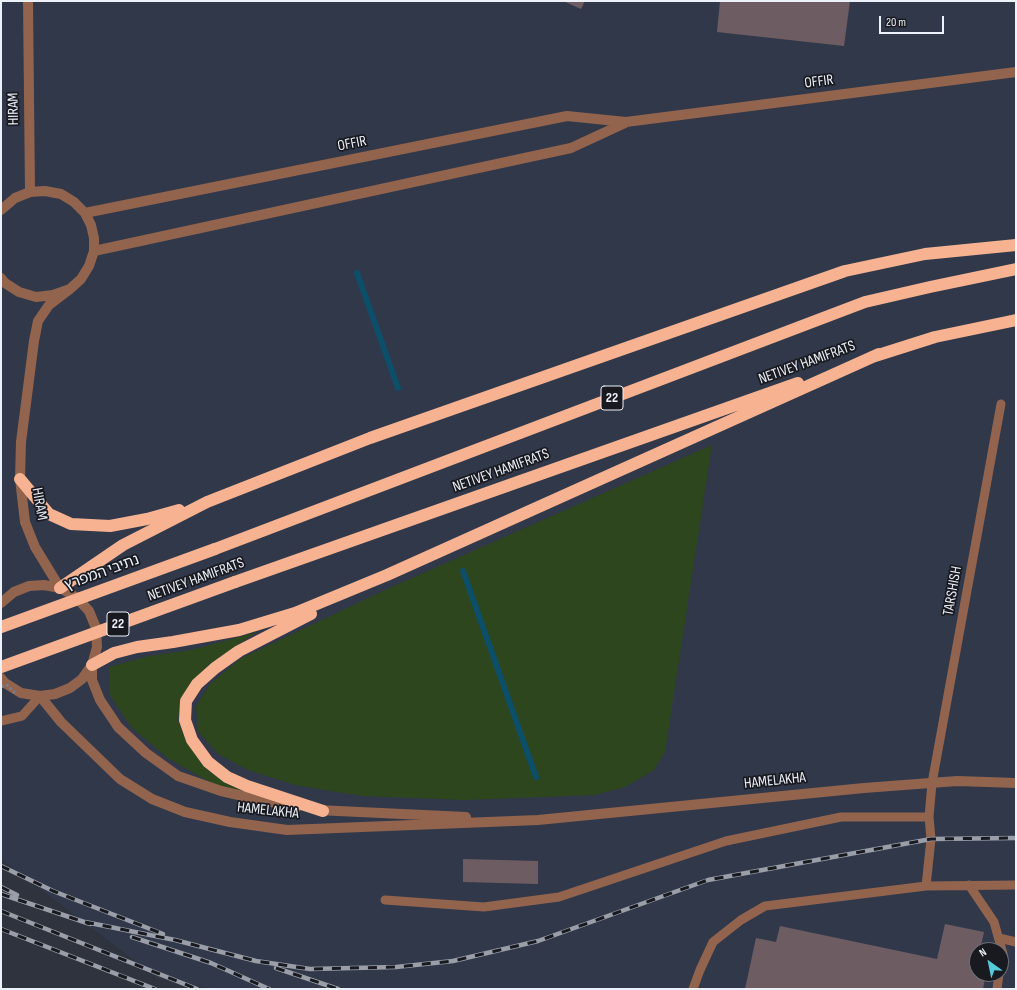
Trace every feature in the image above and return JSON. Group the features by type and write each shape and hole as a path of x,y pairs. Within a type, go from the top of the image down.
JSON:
{"highway":[{"path":"20,479 49,514 71,524 110,526 147,519 207,502 370,438 844,271 925,254 1016,245"},
{"name":"NETIVEY HAMIFRATS","path":"215,549 865,302 1016,269"},
{"name":"NETIVEY HAMIFRATS","path":"1,666 879,354 935,337 1016,320"},
{"path":"92,665 114,654 137,646 173,642 239,630 296,613 387,575 879,354"},
{"path":"60,588 123,545 207,502"},
{"name":"נתיבי המפרץ","path":"1,627 215,549"},
{"path":"323,811 247,786 228,777 208,762 192,740 187,727 185,720 186,701 197,684 215,668 239,651 387,575"}],"street":[{"name":"HIRAM","path":"28,1 30,192"},
{"name":"OFFIR","path":"85,213 567,116 626,122 1016,72"},
{"name":"OFFIR","path":"94,251 570,148 626,122"},
{"path":"1,210 15,198 30,192 45,191 61,194 74,202 85,213 91,225 94,238 94,251"},
{"name":"HIRAM","path":"60,588 35,547 25,522 20,479 21,442 38,321 49,305 81,279 89,266 94,251"},
{"path":"1,278 5,283 19,292 36,297 54,295 70,289"},
{"path":"1,603 14,592 29,586 44,585 60,588 76,596 89,611 96,628 97,647 92,665 82,679 70,688 55,694 40,696 21,693 5,683 1,678"},
{"name":"HAMELAKHA","path":"92,665 92,680 100,700 118,727 146,753 178,776 221,791 264,801 323,811 538,820"},
{"name":"HAMELAKHA","path":"40,696 61,722 120,779 152,799 185,812 230,822 287,830 538,820 856,788 957,781 1016,783"}],"lane":[{"name":"TARSHISH","path":"926,886 931,840 929,817 932,783 1001,404"},
{"path":"1,721 22,716 40,696"},
{"path":"385,900 484,907 558,897 726,841 841,817 929,817"},
{"path":"693,989 713,942 741,920 765,906 926,886 1016,885"},
{"path":"969,886 994,922 1000,942"},
{"path":"999,938 1016,942"}],"path":[{"path":"1,687 7,685 14,693"}],"shaded area":[{"path":"1,1 1016,1 1016,989 215,989 157,978 1,859"}],"green space":[{"path":"712,445 665,752 654,770 625,787 595,795 465,800 362,796 295,785 248,770 218,754 198,731 196,707 210,684 240,659 385,590"},
{"path":"257,632 211,663 193,680 180,699 178,721 187,743 204,767 224,782 244,791 217,786 169,759 131,727 109,694 109,667 149,656 191,650"}],"building":[{"path":"563,1 585,1 581,9"},
{"path":"720,1 850,1 844,46 717,32"},
{"path":"463,859 538,861 538,884 463,882"},
{"path":"945,924 984,932 982,942 969,942 969,982 984,982 983,989 745,989 756,938 776,942 780,926 937,959"}],"waterway":[{"path":"357,273 398,388"},
{"path":"463,571 536,777"}],"railway":[{"path":"85,922 175,940 256,961 310,969 396,967 453,961 538,941 708,880 931,839 1016,838"},
{"path":"1,866 53,891 163,934"},
{"path":"1,887 17,895"},
{"path":"1,894 90,924"},
{"path":"1,911 197,989"},
{"path":"1,929 155,989"},
{"path":"132,937 211,963 269,989"},
{"path":"276,968 338,989"}]}
